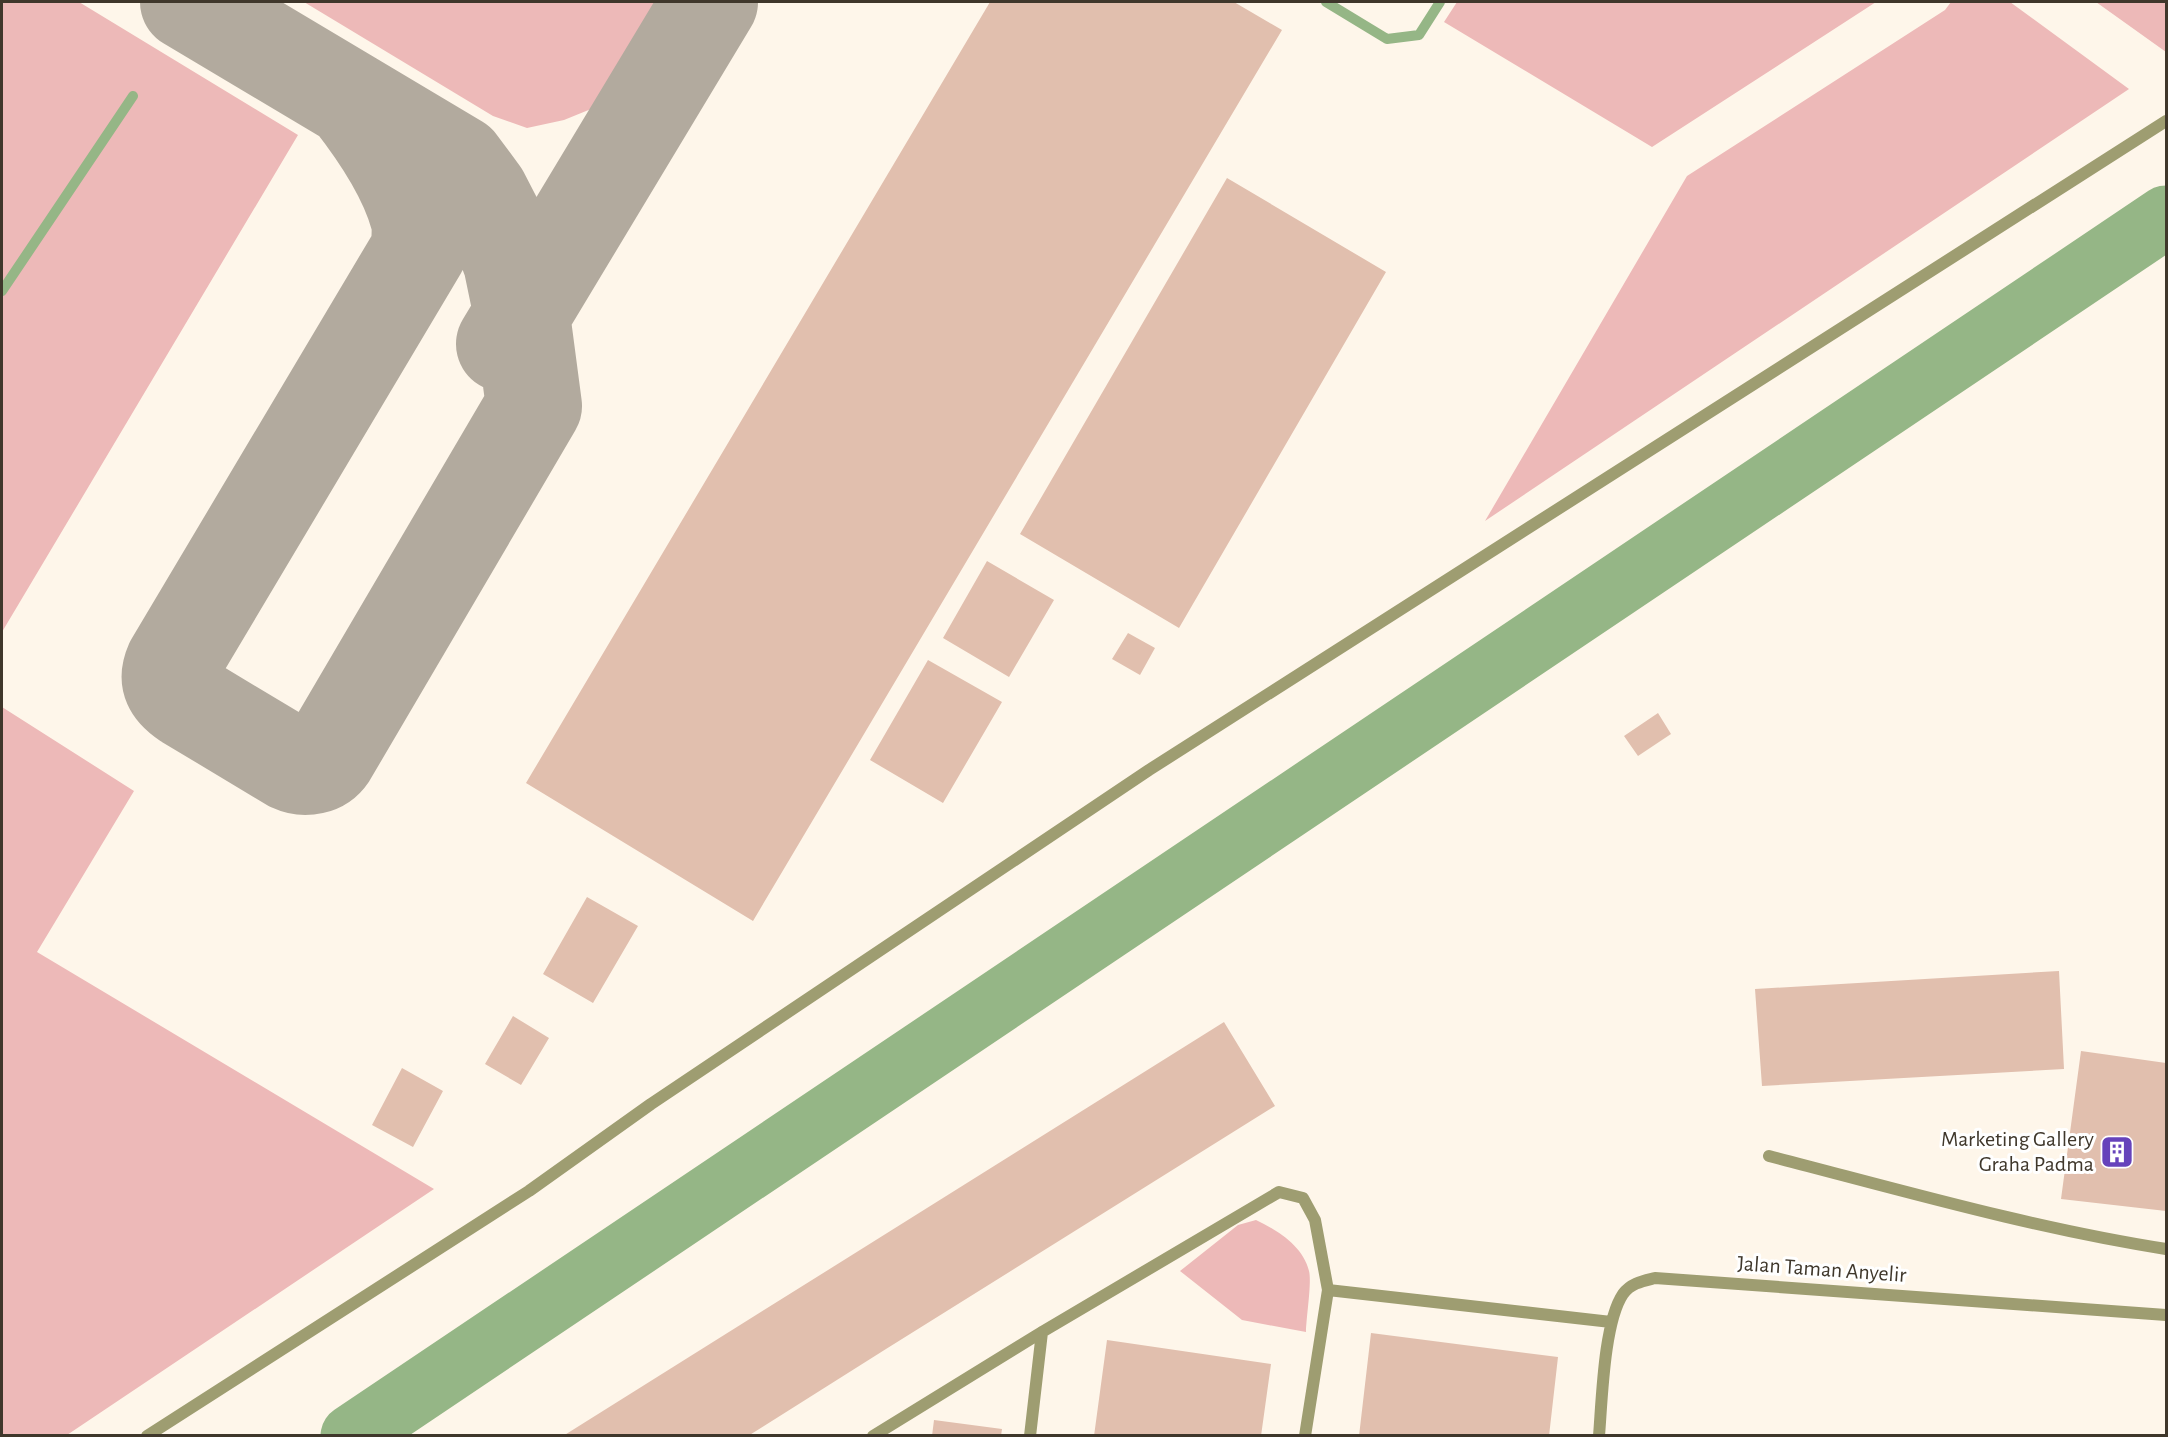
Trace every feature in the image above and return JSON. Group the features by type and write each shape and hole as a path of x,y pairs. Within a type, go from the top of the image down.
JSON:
{"street":[{"path":"147,1436 529,1191 651,1104 1149,770 2166,121"},
{"path":"1769,1156 2028,1222 2107,1240 2166,1249"},
{"path":"873,1436 1042,1332 1279,1192 1303,1197 1315,1220 1328,1290 1305,1436"},
{"name":"Jalan Taman Anyelir","path":"1599,1436 1611,1322 1623,1293 1635,1283 1655,1278 2166,1315"},
{"path":"1328,1290 1611,1322"},
{"path":"1030,1436 1042,1332"}],"shaded area":[{"path":"2,2 79,2 298,135 2,632"},
{"path":"304,2 675,2 618,98 564,120 527,128 493,116"},
{"path":"1457,2 1876,2 1652,147 1444,22"},
{"path":"1951,2 2010,2 2129,89 1485,521 1687,176 1945,10"},
{"path":"2096,2 2166,2 2166,52"},
{"path":"2,707 134,791 37,952 434,1189 67,1435 2,1435"},
{"path":"1256,1220 1288,1240 1306,1262 1310,1283 1306,1332 1242,1320 1180,1271 1238,1225"}],"building":[{"path":"990,2 1234,2 1282,30 753,921 526,783"},
{"path":"1227,178 1386,272 1179,628 1020,534"},
{"path":"987,561 1054,600 1009,677 943,638"},
{"path":"1128,633 1155,648 1140,675 1112,659"},
{"path":"928,660 1002,702 943,803 870,760"},
{"path":"1658,713 1671,734 1638,756 1624,736"},
{"path":"587,897 638,926 593,1003 543,974"},
{"path":"2059,971 2064,1069 1762,1086 1755,989"},
{"path":"513,1016 549,1038 521,1085 485,1064"},
{"path":"1224,1022 1275,1106 748,1436 563,1436"},
{"name":"Marketing Gallery Graha Padma","path":"2081,1051 2166,1063 2166,1211 2061,1199"},
{"path":"402,1068 443,1091 413,1147 372,1125"},
{"path":"1371,1333 1558,1357 1549,1436 1359,1436"},
{"path":"1107,1340 1271,1364 1261,1436 1094,1436"},
{"path":"934,1420 1002,1429 1001,1436 932,1436"}],"waterway":[{"path":"1326,2 1387,39 1419,35 1440,2"},
{"path":"2,291 133,96"},
{"path":"352,1436 2166,217"}],"taxiway":[{"path":"188,2 458,163 481,194 497,225 511,262 522,315 534,406 329,755 317,765 302,767 292,764 187,701 171,685 170,675 173,663 419,250 419,221 407,186 381,141 352,100"},
{"path":"504,344 710,2"}],"place":[{"name":"Marketing Gallery Graha Padma","path":"2117,1152"}]}
